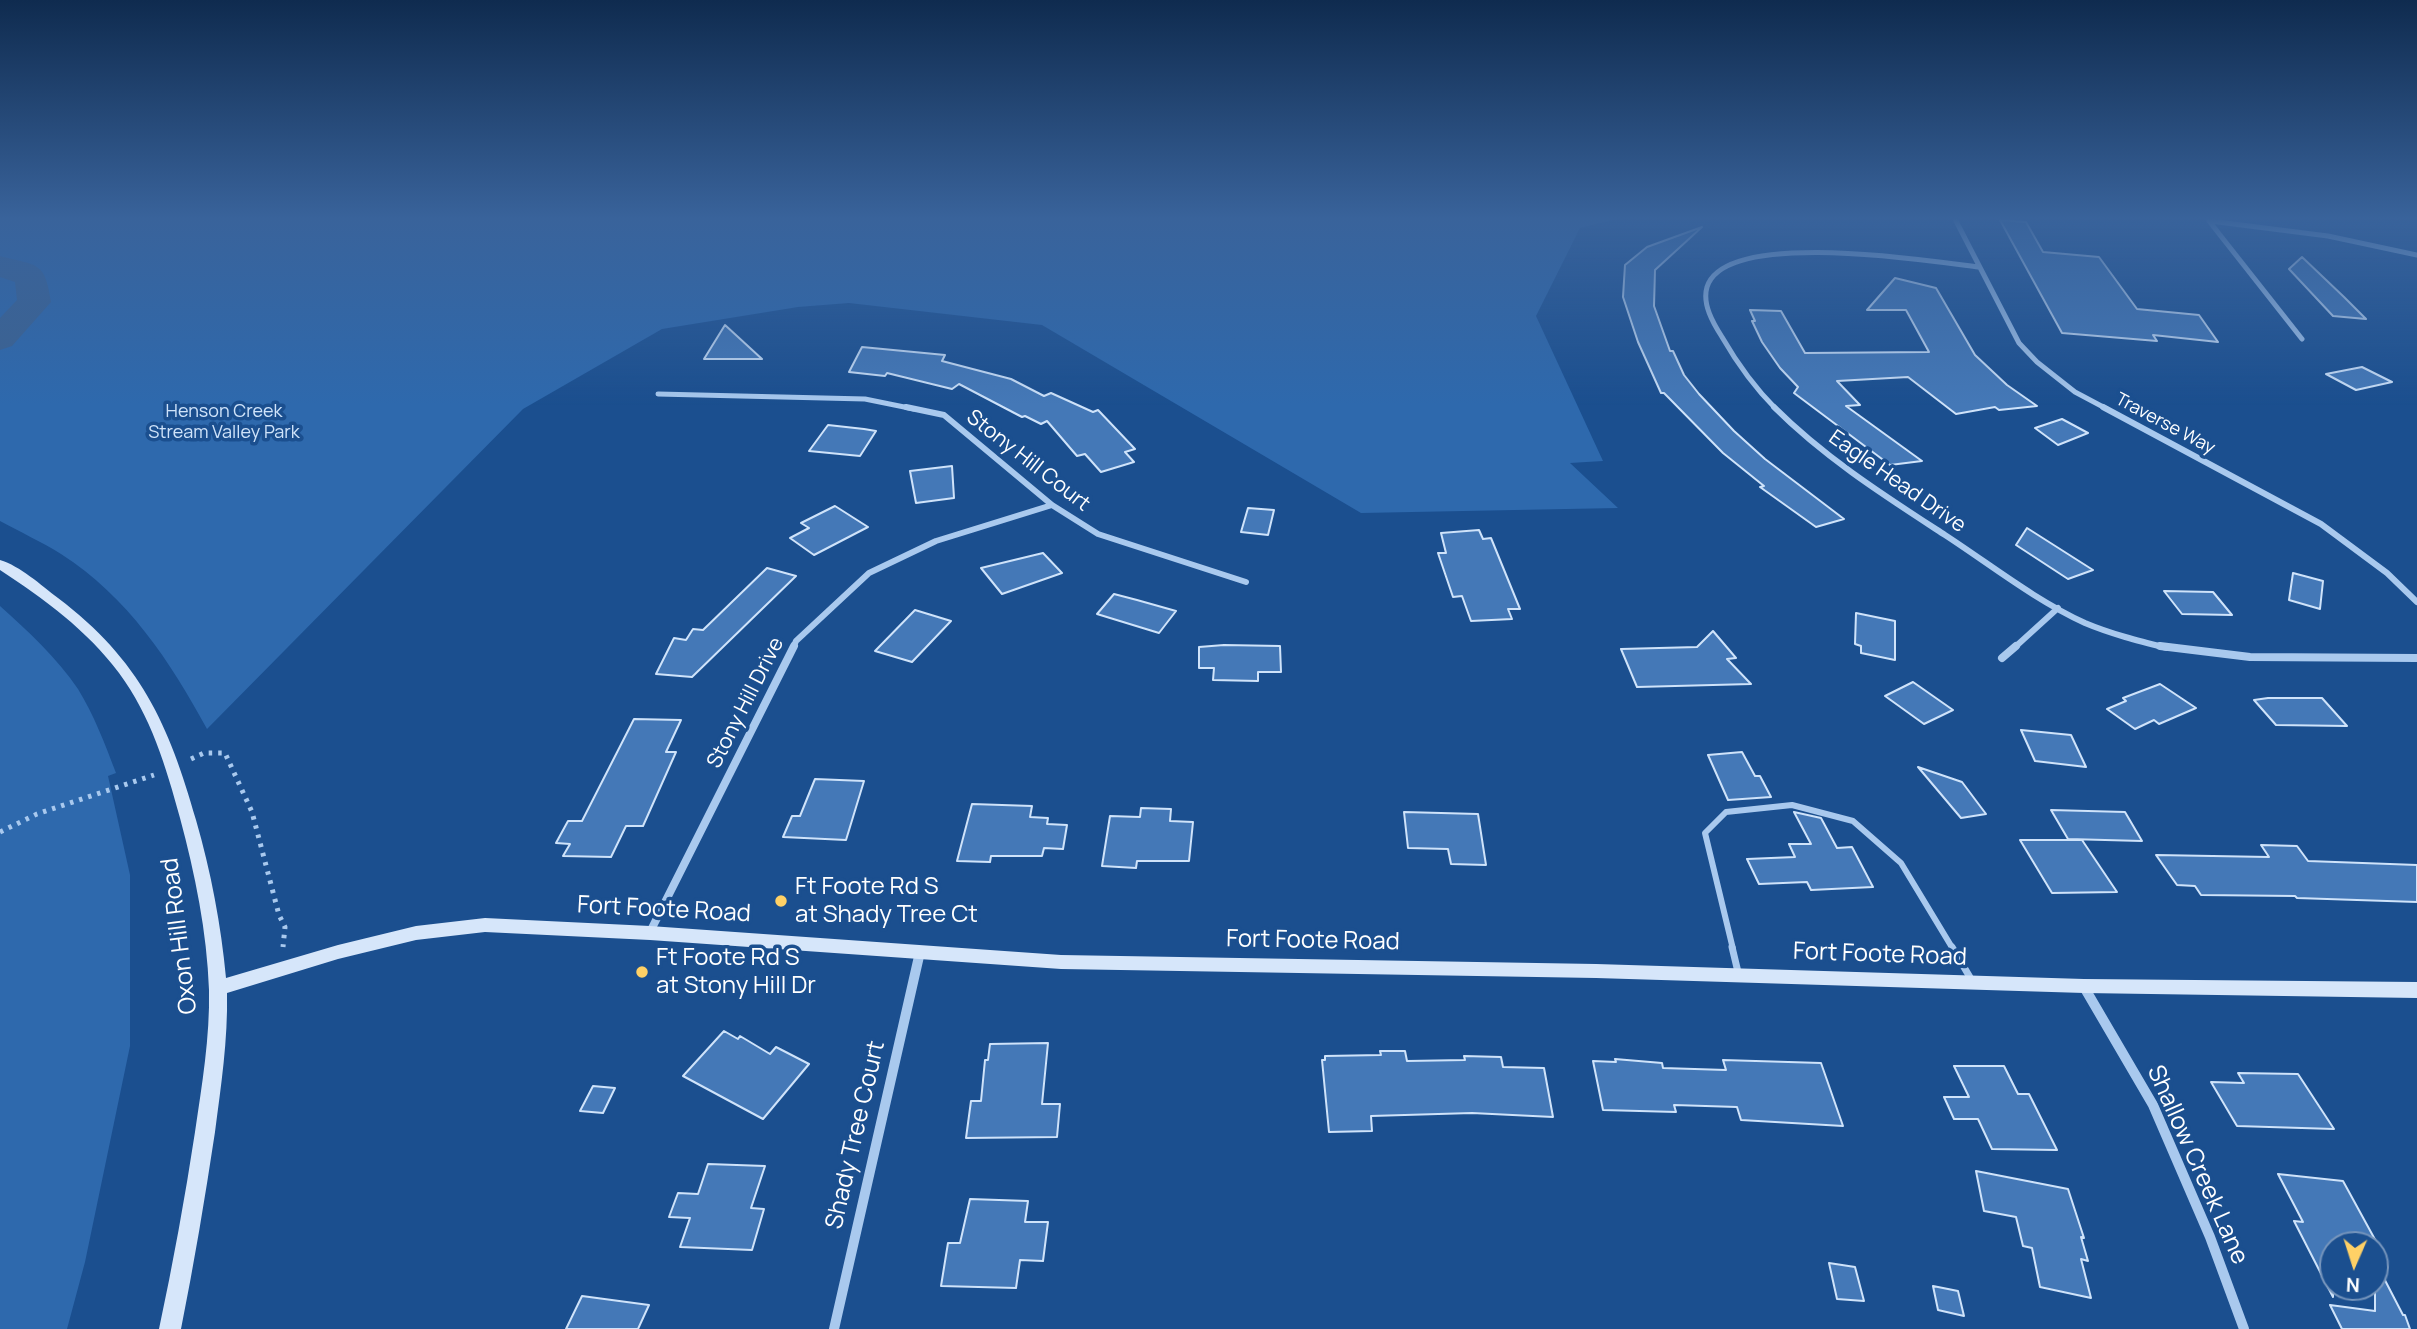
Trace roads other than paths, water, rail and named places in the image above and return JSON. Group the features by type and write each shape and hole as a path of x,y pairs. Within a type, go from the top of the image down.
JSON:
{"street":[{"name":"Eagle Head Drive","path":"1709,281 1704,301 1727,352 1746,376 1813,441 1898,505 2058,608 2088,624 2122,636 2214,654 2417,657"},
{"name":"Traverse Way","path":"1986,281 2019,343 2054,377 2075,392 2321,524 2387,573 2417,602"},
{"path":"2257,281 2302,339"},
{"name":"Stony Hill Court","path":"658,394 865,398 944,415 1052,505 1098,534 1247,582"},
{"name":"Stony Hill Drive","path":"650,933 796,641 869,573 936,541 1052,505"},
{"name":"Oxon Hill Road","path":"0,564 70,612 125,671 157,720 174,766 203,874 218,988 215,1062 192,1222 170,1329"},
{"path":"2002,658 2058,608"},
{"name":"Fort Foote Road","path":"218,988 338,952 416,933 485,925 650,933 1061,962 1738,975 2084,986 2417,990"},
{"name":"Shady Tree Court","path":"834,1329 920,951"},
{"name":"Shallow Creek Lane","path":"2084,986 2153,1105 2210,1237 2244,1329"}],"lane":[{"path":"1738,975 1705,832 1726,812 1792,804 1853,821 1901,863 1973,983"}],"waterway":[{"path":"0,339 34,302 32,281"}],"place":[{"name":"Ft Foote Rd S at Shady Tree Ct","path":"781,901"},
{"name":"Ft Foote Rd S at Stony Hill Dr","path":"642,972"}],"park label":[{"name":"Henson Creek Stream Valley Park","path":"224,422"}]}
